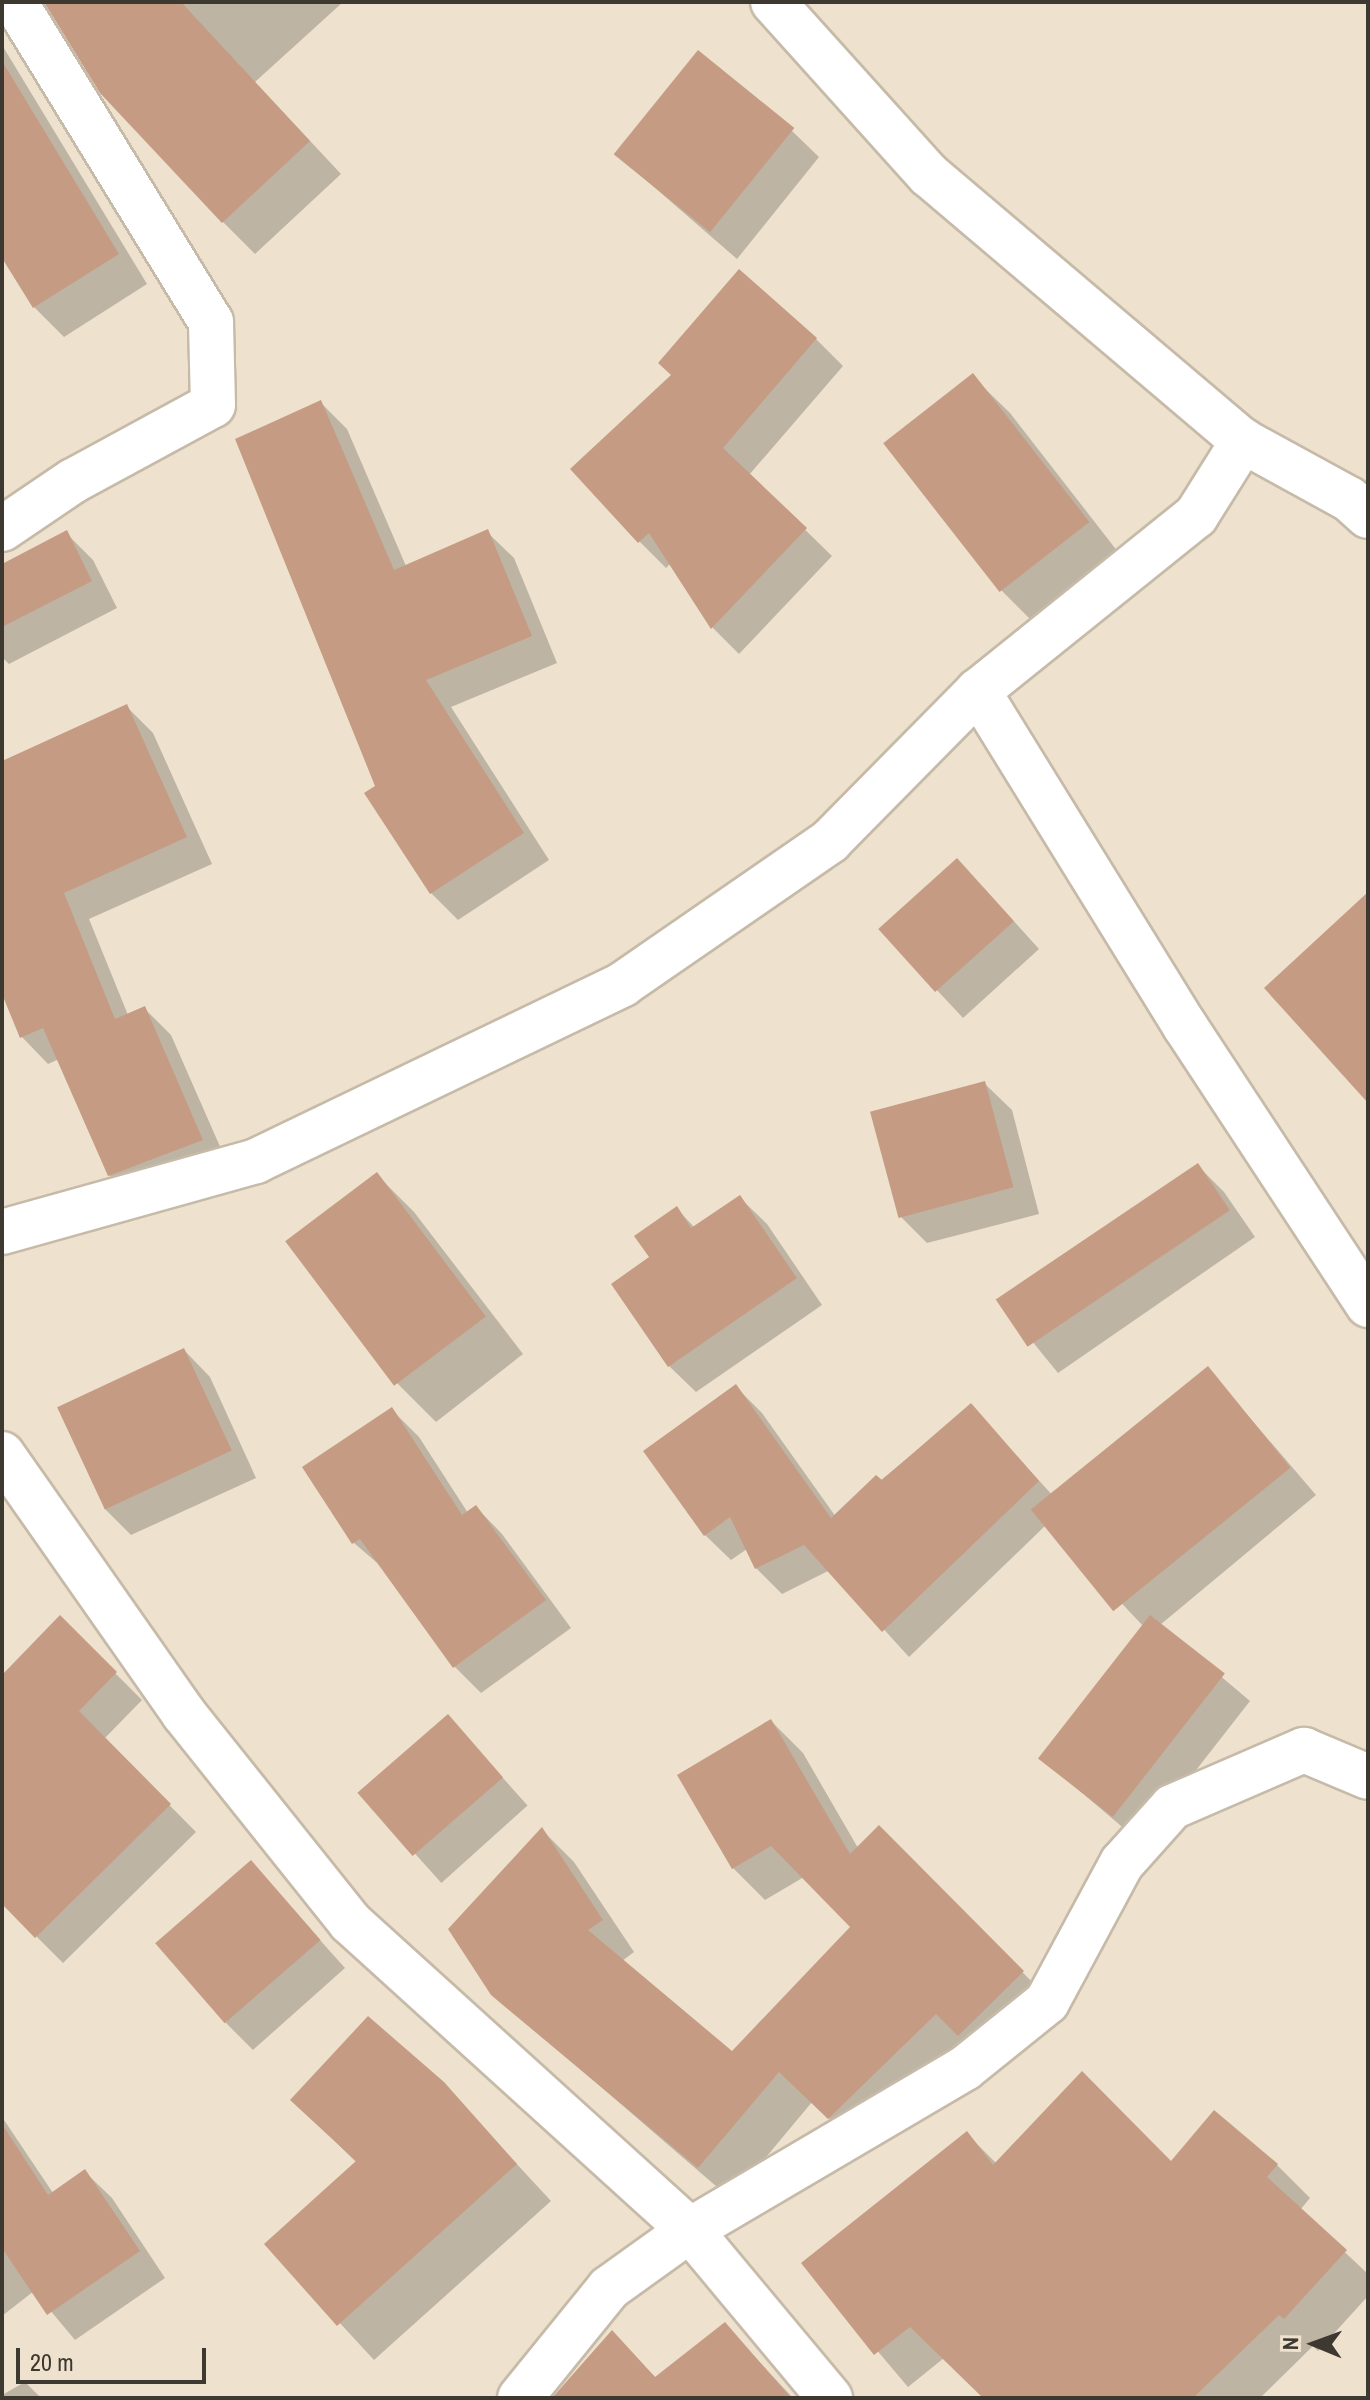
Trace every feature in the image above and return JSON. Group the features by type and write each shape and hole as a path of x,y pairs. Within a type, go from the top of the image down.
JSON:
{"street":[{"path":"2,529 73,481 213,405 211,322 15,2"},
{"path":"773,2 929,175 1243,441 1349,499 1368,516"},
{"path":"2,1232 256,1161 623,984 830,841 978,691 1196,516 1243,441"},
{"path":"978,691 1185,1026 1368,1305"},
{"path":"2,1454 184,1714 350,1922 690,2230 830,2398"},
{"path":"520,2398 609,2288 690,2230 965,2068 1047,2002 1122,1863 1172,1807 1304,1750 1368,1777"}],"building":[{"path":"44,2 181,2 310,141 222,223 100,93"},
{"path":"698,50 794,128 710,232 614,154"},
{"path":"2,61 119,254 33,308 2,258"},
{"path":"739,269 817,338 723,448 807,528 711,629 649,533 638,543 570,469 671,375 658,363"},
{"path":"973,373 1089,522 1000,592 883,443"},
{"path":"321,400 394,570 488,529 532,636 426,680 524,833 430,894 364,793 375,786 235,439"},
{"path":"67,530 92,581 2,627 2,564"},
{"path":"127,704 187,837 64,893 115,1019 145,1006 203,1140 108,1176 43,1028 20,1038 2,994 2,761"},
{"path":"957,858 1014,921 935,992 878,929"},
{"path":"1368,892 1368,1103 1264,988"},
{"path":"985,1081 1013,1187 899,1218 870,1112"},
{"path":"1198,1163 1230,1210 1028,1347 996,1299"},
{"path":"377,1172 486,1317 394,1386 285,1241"},
{"path":"740,1195 797,1278 668,1367 611,1284 649,1257 634,1236 677,1206 691,1228"},
{"path":"184,1348 232,1450 105,1510 57,1407"},
{"path":"1208,1366 1290,1468 1113,1611 1031,1509"},
{"path":"736,1384 831,1518 876,1475 882,1480 971,1403 1039,1481 882,1632 804,1545 755,1569 730,1517 704,1536 643,1451"},
{"path":"392,1407 462,1515 476,1505 546,1600 453,1668 360,1539 352,1544 302,1467"},
{"path":"60,1615 117,1672 79,1711 171,1804 35,1938 2,1904 2,1675"},
{"path":"1150,1615 1225,1673 1113,1817 1038,1758"},
{"path":"448,1714 503,1777 413,1856 357,1793"},
{"path":"771,1719 850,1854 879,1825 1024,1971 958,2036 936,2014 828,2119 779,2072 698,2168 491,1995 448,1929 542,1827 603,1920 588,1930 732,2051 850,1927 771,1846 732,1869 677,1775"},
{"path":"251,1860 321,1940 225,2023 155,1943"},
{"path":"368,2016 444,2082 517,2164 337,2326 264,2244 356,2161 290,2100"},
{"path":"1082,2071 1171,2161 1214,2110 1278,2164 1267,2177 1347,2250 1284,2319 1279,2315 1193,2398 983,2398 910,2327 874,2355 801,2263 967,2131 993,2165"},
{"path":"2,2124 48,2195 85,2169 140,2251 47,2315 2,2248"},
{"path":"725,2322 791,2398 552,2398 612,2330 655,2377"}]}
